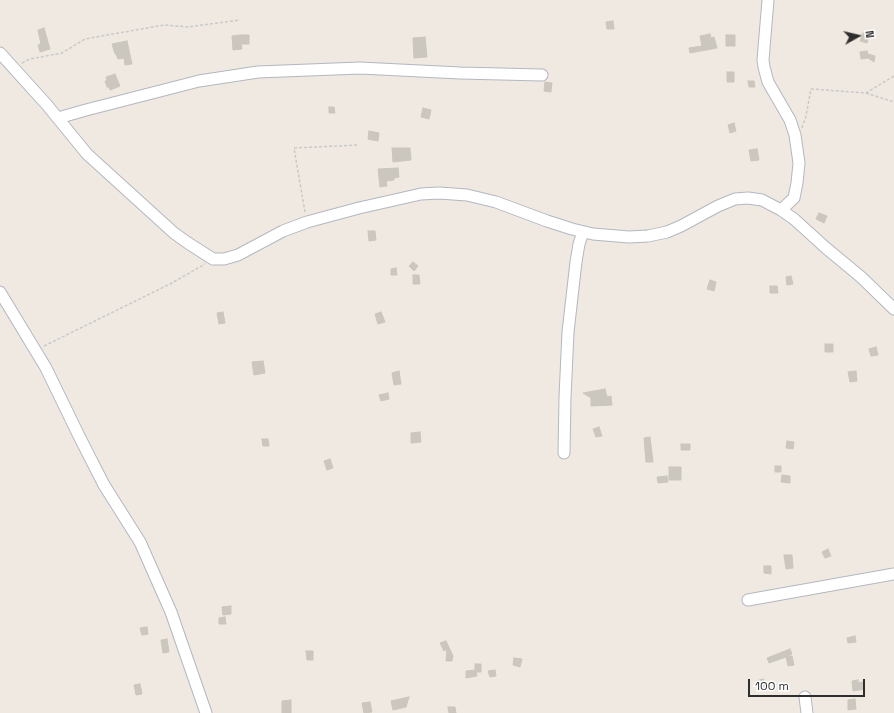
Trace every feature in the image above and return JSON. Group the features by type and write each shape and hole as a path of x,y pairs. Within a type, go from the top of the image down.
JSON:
{"street":[{"path":"768,0 763,60 764,67 768,82 790,120 797,143 799,163 794,198 781,210"},
{"path":"0,53 88,154 104,170 174,233 213,259 224,259 238,255 283,231 307,222 421,194 454,193 496,202 547,222 583,232 616,236 648,236 667,232 681,226 704,212 735,199 748,198 762,200 794,219 861,277 894,309"},
{"path":"58,118 199,81 258,72 360,68 542,75"},
{"path":"564,453 568,332 576,262 583,232"},
{"path":"0,292 36,350 104,485 140,542 156,574 171,612 206,713"},
{"path":"748,600 894,574"},
{"path":"804,697 807,713"}],"path":[{"path":"14,68 30,59 62,53 85,39 164,25 188,27 240,20"},
{"path":"866,93 894,76"},
{"path":"797,143 806,116 811,89 866,93 894,102"},
{"path":"307,222 294,148 358,145"},
{"path":"36,350 170,284 213,259"}],"building":[{"path":"613,21 614,29 607,29 606,22"},
{"path":"44,28 50,49 40,52 38,45 41,44 38,30"},
{"path":"863,33 869,35 867,43 860,41"},
{"path":"710,34 711,38 714,37 717,48 690,53 689,48 702,46 700,36"},
{"path":"249,35 249,44 241,44 242,49 233,50 232,36"},
{"path":"726,35 735,35 735,46 726,46"},
{"path":"425,37 427,57 414,58 413,38"},
{"path":"127,41 132,64 125,65 124,58 118,59 112,44"},
{"path":"867,51 868,54 875,56 874,62 868,58 861,59 860,52"},
{"path":"727,72 734,72 734,82 727,82"},
{"path":"115,74 120,86 110,90 105,81 107,81 106,77"},
{"path":"748,81 754,81 755,87 749,87"},
{"path":"545,82 552,83 551,92 544,91"},
{"path":"329,107 334,107 335,113 329,113"},
{"path":"423,108 431,110 429,119 421,117"},
{"path":"734,123 736,131 730,133 728,125"},
{"path":"369,131 379,133 378,141 368,139"},
{"path":"392,148 410,148 411,160 393,162"},
{"path":"757,149 759,160 751,161 749,150"},
{"path":"398,168 399,177 394,178 394,180 386,181 387,186 380,187 378,169"},
{"path":"819,213 827,216 824,223 816,219"},
{"path":"368,231 375,231 376,240 369,241"},
{"path":"413,262 418,266 414,271 409,266"},
{"path":"396,268 397,275 391,275 391,269"},
{"path":"413,275 419,275 420,284 413,284"},
{"path":"791,276 793,284 787,285 786,277"},
{"path":"710,280 716,282 714,291 707,289"},
{"path":"770,286 777,286 778,293 770,293"},
{"path":"223,312 225,323 219,324 217,313"},
{"path":"381,312 385,322 378,324 375,314"},
{"path":"825,344 833,344 833,352 825,352"},
{"path":"876,347 878,355 871,356 869,349"},
{"path":"263,361 265,373 254,375 252,362"},
{"path":"399,371 401,384 394,385 392,373"},
{"path":"856,371 857,381 850,382 848,372"},
{"path":"605,389 607,397 611,396 612,405 591,406 591,398 583,393"},
{"path":"388,393 389,399 381,401 379,395"},
{"path":"599,427 602,436 596,437 593,429"},
{"path":"420,432 421,442 411,443 411,433"},
{"path":"650,437 653,462 646,462 644,438"},
{"path":"262,439 268,439 269,446 263,446"},
{"path":"787,441 794,442 793,449 786,448"},
{"path":"681,444 690,444 690,450 681,450"},
{"path":"330,459 333,468 327,470 324,461"},
{"path":"775,466 781,466 781,472 775,472"},
{"path":"669,467 681,467 681,480 669,480"},
{"path":"782,475 790,476 790,483 781,482"},
{"path":"667,476 668,482 658,483 657,477"},
{"path":"828,549 831,556 825,558 822,552"},
{"path":"784,555 792,555 793,568 786,569"},
{"path":"764,566 771,566 771,574 764,573"},
{"path":"231,606 231,614 223,615 222,607"},
{"path":"225,617 226,624 219,624 219,618"},
{"path":"147,627 148,634 142,635 140,628"},
{"path":"855,636 856,642 848,643 847,638"},
{"path":"167,639 169,652 163,653 161,640"},
{"path":"446,641 453,656 452,661 446,661 447,649 444,651 440,643"},
{"path":"790,649 792,654 769,663 767,658"},
{"path":"306,651 313,651 313,660 307,660"},
{"path":"792,656 794,665 788,666 786,657"},
{"path":"514,658 522,659 520,667 513,665"},
{"path":"475,664 481,664 481,672 476,672 477,676 466,678 466,671 475,670"},
{"path":"495,670 496,676 490,677 488,671"},
{"path":"763,679 766,687 759,689 756,681"},
{"path":"858,680 858,683 863,682 865,689 853,691 852,681"},
{"path":"140,684 142,694 136,695 134,685"},
{"path":"409,697 406,707 393,710 391,701"},
{"path":"855,699 856,709 848,710 848,700"},
{"path":"291,700 291,713 282,713 282,701"},
{"path":"370,702 372,712 364,713 362,703"},
{"path":"448,707 455,707 456,713 449,713"}]}
